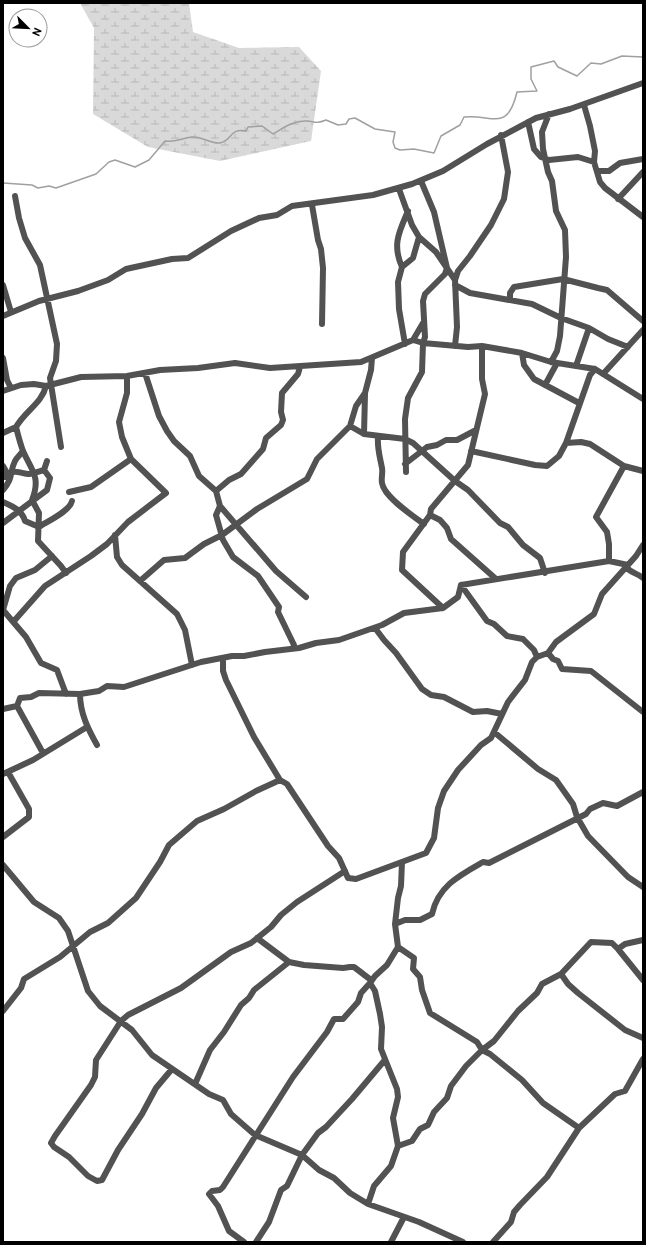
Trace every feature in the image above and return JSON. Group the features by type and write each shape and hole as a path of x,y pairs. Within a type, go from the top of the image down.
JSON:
{"street":[{"path":"3,316 108,280 126,269 172,259 188,258 231,231 259,218 278,215 292,206 374,195 399,189 421,181 443,171 502,135 528,122 549,114 584,105 643,83"},
{"path":"584,105 595,151 594,162 600,182 618,199 643,217"},
{"path":"545,385 557,351 566,257 565,230 556,211 552,181 548,172 545,158 542,132 549,114"},
{"path":"528,122 536,153 549,160 578,157 594,162"},
{"path":"455,346 457,327 455,282 458,271 491,225 504,198 508,172 502,135"},
{"path":"597,171 609,171 620,163 643,159"},
{"path":"618,199 643,172"},
{"path":"406,472 405,439 408,398 422,372 423,343 425,337 422,307 425,294 441,280 447,268 434,212 421,181"},
{"path":"399,189 412,225 419,237 436,252 455,282 470,293 501,300 510,299 532,304 561,318 589,328 608,339 628,347"},
{"path":"3,433 16,427 23,415 39,402 48,385 51,372 56,361 57,344 40,265 25,238 19,218 15,196"},
{"path":"312,204 321,249 323,268 322,324"},
{"path":"402,267 397,256 397,236 408,211"},
{"path":"406,344 399,309 398,282 402,267 413,258 419,237"},
{"path":"510,299 510,293 514,287 563,279 607,290 643,322"},
{"path":"3,285 12,312"},
{"path":"3,391 34,384 48,385 81,377 127,376 160,370 198,368 235,363 270,368 361,362 413,340 424,322"},
{"path":"576,366 589,328"},
{"path":"603,374 643,330"},
{"path":"413,340 423,343 455,346 482,346 522,353 554,362 595,369 643,399"},
{"path":"443,608 402,570 403,552 430,516 431,509 468,465 486,394 482,379 482,346"},
{"path":"522,353 524,364 534,379 579,403"},
{"path":"3,358 7,380 11,388"},
{"path":"364,434 365,393 371,370 372,358"},
{"path":"216,492 229,480 242,474 262,449 266,438 281,425 283,420 281,412 282,393 298,374 300,366"},
{"path":"471,451 535,465 547,466 559,456 566,443 579,403 590,375 595,369"},
{"path":"145,373 159,416 167,431 174,441 190,456 199,476 216,492 220,506 235,525 263,553 276,571 306,597"},
{"path":"14,622 45,586 91,556 115,536 128,522 166,493 132,459 122,437 119,422 127,393 127,376"},
{"path":"48,385 61,447"},
{"path":"140,581 164,560 185,558 204,544 222,535 269,501 307,479 317,458 350,426 356,406 365,393"},
{"path":"350,426 364,434 405,439 413,443 455,481 468,490 500,523 508,527 523,544 540,558 545,572"},
{"path":"16,427 23,451 34,472 36,489 32,500 39,513 38,541 66,573"},
{"path":"405,464 422,451 446,440 457,440 476,430"},
{"path":"378,436 377,449 382,468 382,484 386,492 405,511 424,524"},
{"path":"566,443 581,442 590,444 624,466 643,471"},
{"path":"3,490 15,461 23,451"},
{"path":"69,492 91,487 132,459"},
{"path":"44,470 47,461"},
{"path":"3,466 8,476"},
{"path":"609,561 607,532 596,517 624,466"},
{"path":"8,476 20,471 29,474 44,470"},
{"path":"3,523 46,490 50,478 44,470"},
{"path":"38,527 63,512 72,501"},
{"path":"3,502 20,511 24,516 25,521 38,527"},
{"path":"220,506 216,515 222,535 234,557 258,576 279,607 278,612 293,648"},
{"path":"430,516 440,520 447,528 451,539 496,579"},
{"path":"115,536 116,557 122,565 177,614 185,630 192,665"},
{"path":"223,658 223,670 226,680 254,737 280,780 287,784 328,846 339,858 348,878 356,879 426,854 434,838 438,808 444,791 458,770 481,745 491,738 508,702 525,680 532,662 537,657 548,653 556,642 594,614 602,594 627,566 643,545"},
{"path":"52,556 35,570 16,578 10,586 3,610 26,637 41,662 57,670 66,694"},
{"path":"461,585 609,561 627,566 629,571 639,574 643,578"},
{"path":"43,753 17,706 20,698 31,697 38,693 80,694 99,691 107,686 124,687 192,665 223,658 299,648 316,643 339,640 375,628 404,613 443,608 458,597 461,585"},
{"path":"461,585 487,621 494,624 507,636 523,639 534,650 537,657"},
{"path":"375,628 396,653 422,689 432,695 444,696 473,712 487,711 502,714"},
{"path":"548,653 553,660 558,661 562,669 591,671 643,712"},
{"path":"80,694 80,703 87,727 97,745"},
{"path":"3,709 17,706"},
{"path":"3,836 28,817 29,814 29,809 6,773 87,727"},
{"path":"494,732 538,769 556,780 573,804 577,817 588,836 597,847 628,877 643,888"},
{"path":"3,1011 21,988 24,979 60,957 90,932 108,923 136,898 169,845 197,821 280,780"},
{"path":"395,924 405,920 420,920 432,914 435,901 454,878 483,862 489,863 603,803 617,806 643,792"},
{"path":"244,1242 229,1231 218,1206 209,1194 212,1191 220,1190 223,1187 254,1135 275,1106 293,1077 327,1032 334,1019 343,1018 358,1002 361,993 387,966 398,947 395,924 401,886 402,862"},
{"path":"3,865 34,902 59,918 68,931 88,991 92,998 132,1030 152,1055 195,1084 223,1100 231,1114 254,1135 302,1155 319,1170 334,1178 350,1193 368,1204 430,1226 463,1242"},
{"path":"172,1069 156,1088 142,1114 118,1150 102,1180 97,1181 88,1176 70,1158 54,1147 52,1143 55,1136 91,1085 95,1077 96,1060 121,1021 128,1015 181,988 231,952 257,938 297,902 345,871"},
{"path":"257,938 289,962 304,965 343,968 350,966 371,982 375,991 382,1027 381,1049 384,1061 397,1090 398,1097 393,1118 398,1146 391,1166 374,1186 368,1204"},
{"path":"618,949 625,944 643,940"},
{"path":"398,1146 412,1142 420,1129 428,1125 434,1112 447,1098 456,1079 482,1050 494,1041 518,1011 537,993 542,984 561,974 591,942 612,943 643,980"},
{"path":"398,947 414,958 413,968 422,981 422,990 430,1013 477,1042 482,1050 490,1054 522,1080 535,1096 552,1110 579,1128"},
{"path":"195,1084 210,1050 224,1032 241,1005 249,998 254,990 289,962"},
{"path":"561,974 568,984 625,1030 643,1038"},
{"path":"493,1242 511,1222 514,1212 547,1177 579,1128 615,1094 624,1092 643,1059"},
{"path":"256,1242 269,1222 281,1190 287,1186 302,1155 318,1133 326,1127 352,1100 384,1061"},
{"path":"391,1242 404,1217"}],"green space":[{"path":"80,3 189,3 193,32 239,48 299,47 321,71 311,141 220,161 148,147 93,114 94,28"}],"waterway":[{"path":"3,183 32,185 38,188 49,186 56,188 96,174 109,162 115,160 135,167 149,160 165,141 196,137 220,143 224,142 237,131 246,131 248,127 262,126 273,134 289,125 302,121 318,122 326,120 338,125 346,124 349,119 355,118 375,129 395,132 393,142 395,148 400,150 414,149 434,153 441,136 460,125 464,117 498,119 509,113 517,92 537,91 531,79 531,67 554,61 558,67 577,76 591,63 601,64 622,56 643,57"}]}
